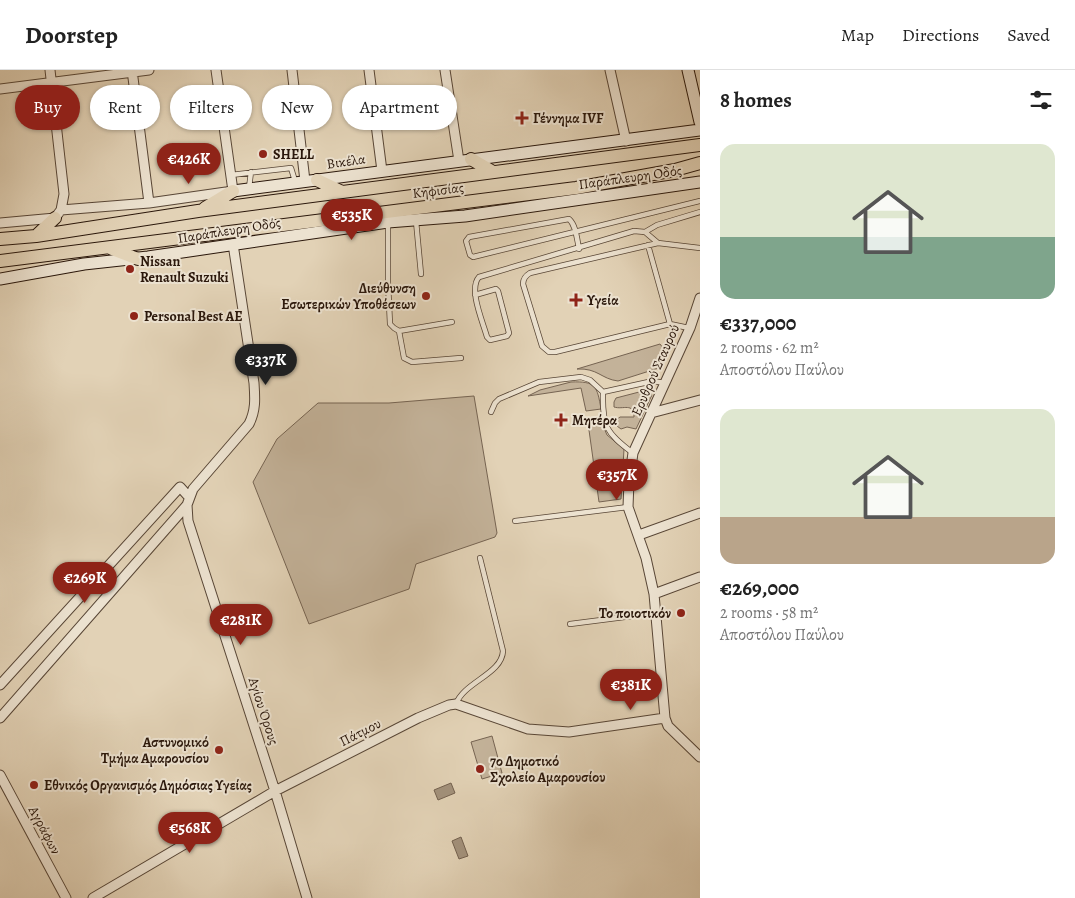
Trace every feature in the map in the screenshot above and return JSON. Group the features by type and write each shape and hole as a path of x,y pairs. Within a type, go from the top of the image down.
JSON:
{"main road":[{"name":"Κηφισίας","path":"0,239 36,236 198,211 700,145"},
{"path":"465,160 493,172"},
{"name":"Κηφισίας","path":"0,261 576,188 675,170 700,163"},
{"path":"306,181 342,192"},
{"path":"198,211 233,192"},
{"path":"464,202 465,216"},
{"path":"36,236 58,214"},
{"path":"110,248 138,258"}],"street":[{"path":"50,70 64,194 58,214"},
{"path":"0,89 149,70"},
{"path":"216,70 229,175 233,192"},
{"path":"292,70 306,181"},
{"path":"369,70 382,171"},
{"path":"445,70 465,160"},
{"path":"610,70 626,141"},
{"path":"688,70 700,122"},
{"path":"132,71 149,203"},
{"name":"Βικέλα","path":"0,224 58,214 700,130"},
{"name":"Παράπλευρη Οδός","path":"0,279 84,264 388,222 465,216 700,182"},
{"path":"0,718 188,501 193,489 244,431 253,414 255,402 254,383 233,244"},
{"name":"Ερυθρού Σταυρού","path":"665,718 654,594 639,535 628,507 629,481 633,453 690,328 700,298"},
{"path":"651,413 700,400"},
{"path":"0,685 180,487 188,501"},
{"name":"Αγίου Όρους","path":"188,501 188,521 275,791 307,898"},
{"path":"639,535 700,513"},
{"path":"654,594 700,577"},
{"path":"456,704 528,729 569,732 665,718 668,726 700,757"},
{"name":"Πάτμου","path":"93,898 275,791 418,718 456,704"},
{"name":"Αγράφων","path":"0,775 66,898"}],"lane":[{"path":"229,175 291,168 306,181"},
{"path":"249,189 252,172"},
{"path":"579,249 575,231 573,222 569,219 469,237 466,241 470,255 474,257 575,231 700,201"},
{"path":"644,232 657,224 700,212"},
{"path":"416,220 421,274"},
{"path":"388,222 390,324 399,330 452,322"},
{"path":"475,295 496,289 498,291 509,333 507,336 488,339 475,295 476,281 479,277 579,249 634,231 644,232 658,243"},
{"path":"690,328 670,324 549,352 542,346 523,284 526,276 530,273 648,245 658,243 700,248"},
{"path":"648,245 670,324"},
{"path":"399,330 404,358 408,361 461,358"},
{"path":"491,412 495,403 500,399 539,382 581,376 590,380 603,392 603,416 611,435 633,453"},
{"path":"603,392 653,381 665,383"},
{"path":"515,521 628,507"},
{"path":"456,704 461,694 497,665 503,656 480,558"},
{"path":"570,624 656,613"}],"shaded area":[{"path":"660,344 665,355 662,367 618,381 590,370 577,369"},
{"path":"571,382 586,383 594,386 601,409 586,411 581,388 528,396 540,390"},
{"path":"649,391 652,395 636,429 627,427 621,429 615,421 620,417 634,417 634,412 630,408 614,407 616,398"},
{"path":"474,396 497,533 495,537 416,564 409,589 309,624 253,482 277,439 318,403 389,403"},
{"path":"601,421 607,435 624,449 621,499 599,502 588,423"},
{"path":"492,736 502,773 482,779 471,742"},
{"path":"451,783 455,793 438,800 434,790"},
{"path":"461,837 468,856 459,859 452,841"}],"place":[{"name":"Γέννημα IVF","path":"522,118"},
{"name":"SHELL","path":"263,154"},
{"name":"Nissan Renault Suzuki","path":"130,269"},
{"name":"Διεύθυνση Εσωτερικών Υποθέσεων","path":"426,296"},
{"name":"Υγεία","path":"576,300"},
{"name":"Personal Best AE","path":"134,316"},
{"name":"Μητέρα","path":"561,420"},
{"name":"Το ποιοτικόν","path":"681,613"},
{"name":"Αστυνομικό Τμήμα Αμαρουσίου","path":"219,750"},
{"name":"7ο Δημοτικό Σχολείο Αμαρουσίου","path":"480,769"},
{"name":"Εθνικός Οργανισμός Δημόσιας Υγείας","path":"34,785"}]}
